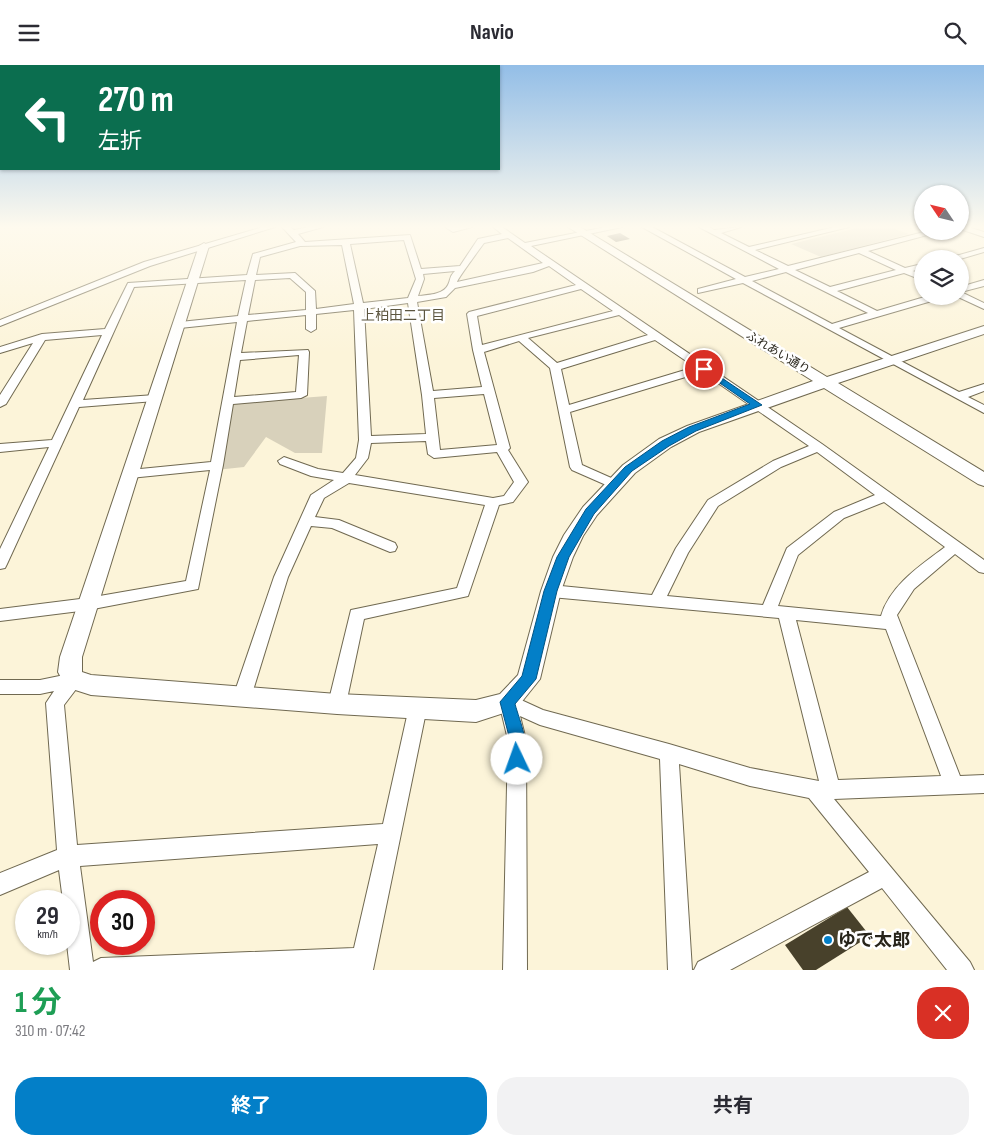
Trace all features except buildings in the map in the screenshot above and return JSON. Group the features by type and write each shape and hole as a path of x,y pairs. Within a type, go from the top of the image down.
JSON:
{"street":[{"path":"0,323 132,269"},
{"path":"74,680 69,668 88,604 197,269"},
{"path":"0,615 88,604 193,585 253,269"},
{"path":"242,697 281,577 318,495 346,479 362,458 365,440 359,307 351,269"},
{"path":"449,269 418,272 420,279 412,300 428,395 434,454 502,449"},
{"path":"180,325 312,313 443,295 452,286 454,278 462,269"},
{"path":"452,286 532,269"},
{"path":"559,269 818,447 984,568"},
{"name":"ふれあい通り","path":"642,269 984,480"},
{"path":"724,269 984,410"},
{"path":"701,291 787,269"},
{"path":"788,269 876,314"},
{"path":"829,290 908,269"},
{"path":"905,270 914,274"},
{"path":"0,564 131,285 292,275 311,291 311,329"},
{"path":"969,287 984,283"},
{"path":"502,449 505,447 478,350 472,314 582,286"},
{"path":"969,299 984,306"},
{"path":"831,327 914,303"},
{"path":"478,350 619,312"},
{"path":"0,687 40,687 74,680 91,685 242,697 476,711 508,702 528,679 551,591 563,557 574,535 590,511 613,484 644,457 678,436 758,405 984,330"},
{"path":"0,350 42,337 109,332"},
{"path":"555,367 656,336"},
{"path":"0,404 42,337"},
{"path":"521,337 555,367 576,467 613,484"},
{"path":"228,401 300,395 304,351 236,357"},
{"path":"564,411 704,369"},
{"path":"959,396 984,387"},
{"path":"428,395 489,391"},
{"path":"75,404 155,398"},
{"path":"365,440 432,437"},
{"path":"0,448 56,443"},
{"path":"657,601 681,551 713,503 777,464 818,447"},
{"path":"284,461 316,473 346,479 493,502 508,499 521,483 502,449"},
{"path":"130,474 217,465"},
{"path":"768,611 792,552 839,515 886,496"},
{"path":"337,704 357,614 463,592 493,502"},
{"path":"307,521 334,523 390,547"},
{"path":"954,783 889,615 894,602 913,580 956,546"},
{"path":"551,591 892,623"},
{"path":"786,613 823,789 884,875 962,970"},
{"path":"74,680 55,703 68,856 82,970"},
{"path":"508,702 540,717 669,752 750,777 823,789 954,783 984,784"},
{"path":"508,702 517,740 515,970"},
{"path":"101,970 362,965 418,707"},
{"path":"669,752 680,970"},
{"path":"0,884 68,856 392,833"},
{"path":"706,970 884,875"}],"shaded area":[{"path":"327,396 322,453 295,453 266,437 244,467 216,470 228,407 235,403"}],"place":[{"name":"ゆで太郎","path":"828,940"}],"district":[{"name":"上柏田二丁目","path":"403,315"}],"route":[{"path":"517,759 517,740 508,702 528,679 551,591 563,557 574,535 590,511 613,484 629,469 665,443 693,429 758,405 704,369"}]}
